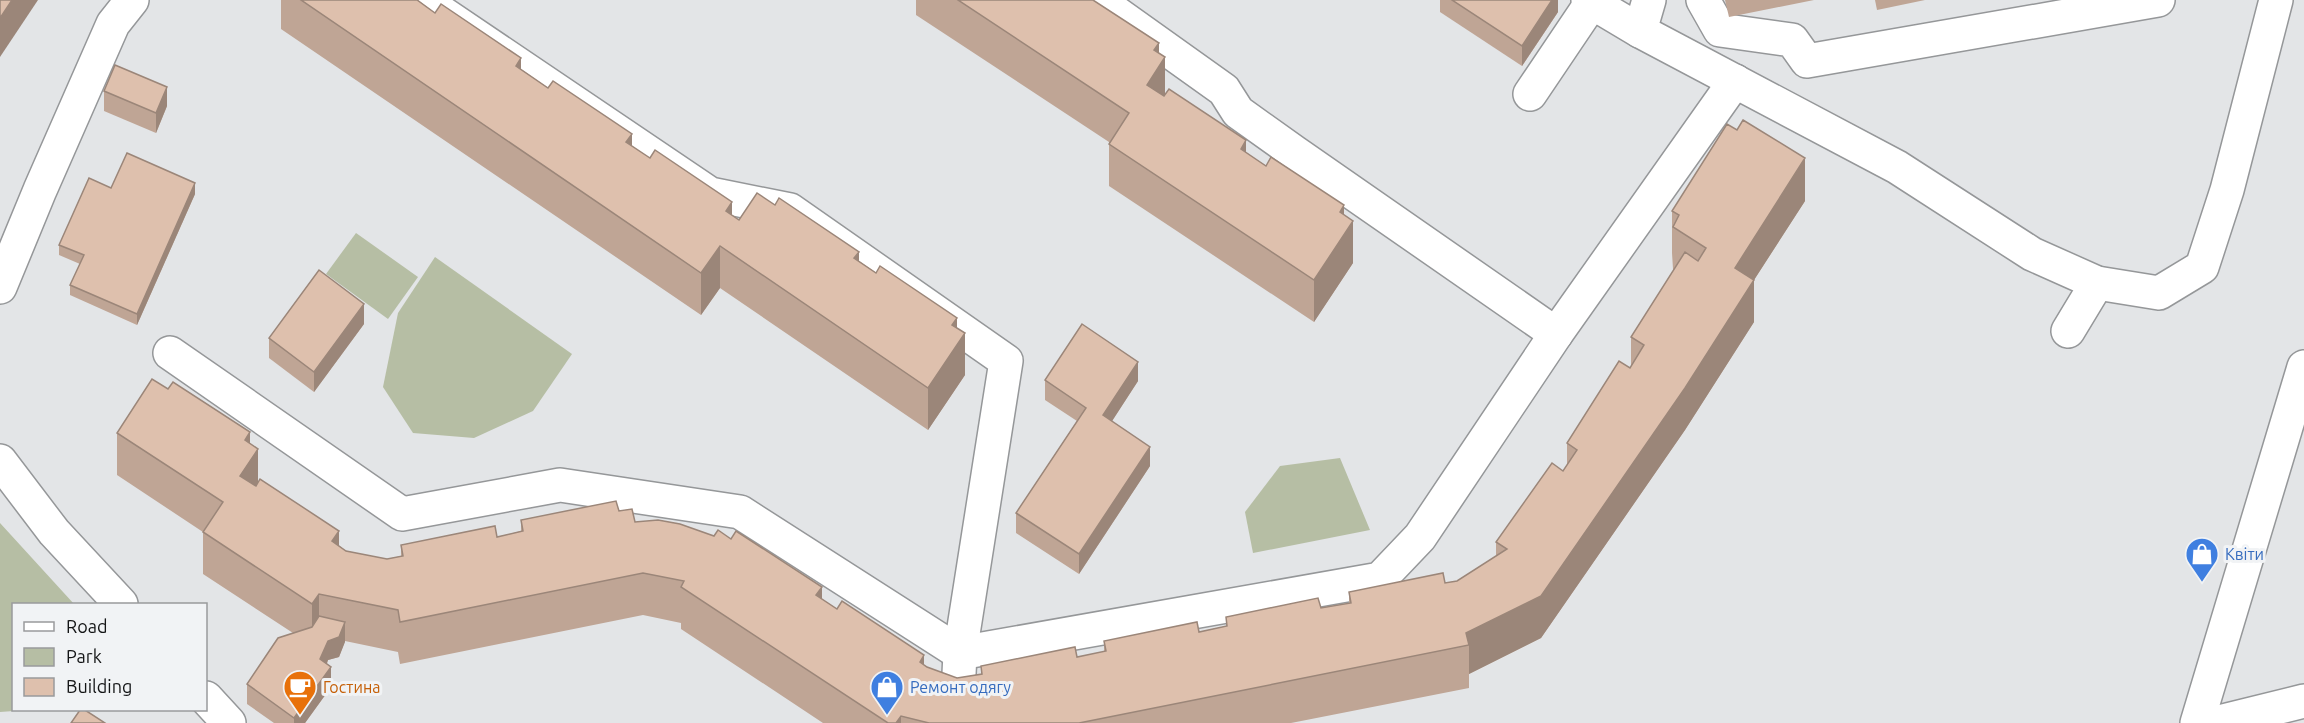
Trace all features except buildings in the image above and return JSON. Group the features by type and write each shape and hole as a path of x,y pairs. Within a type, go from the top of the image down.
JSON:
{"street":[{"path":"423,0 710,194 790,210 1006,360 960,653 958,698"},
{"path":"1098,0 1224,90 1238,112 1294,153 1556,334"},
{"path":"1640,32 1649,0"},
{"path":"1703,0 1720,30 1792,40 1807,61 2158,0"},
{"path":"1530,94 1590,1 1640,32 1897,167 2032,254 2097,283 2159,293 2202,267 2226,190 2276,0"},
{"path":"0,286 120,8"},
{"path":"170,353 402,514 560,486 740,512 960,653 1380,579 1420,537 1556,334 1735,81"},
{"path":"2068,331 2097,283"},
{"path":"2197,723 2304,367"},
{"path":"0,461 54,532 120,603"},
{"path":"207,699 229,723"},
{"path":"2215,723 2304,701"}],"green space":[{"path":"356,233 418,277 388,319 326,274"},
{"path":"435,257 572,354 533,411 474,438 413,433 383,387 398,313"},
{"path":"1340,458 1370,530 1253,553 1245,512 1280,466"},
{"path":"0,523 73,603 12,603 12,711 14,711 0,712"}],"place":[{"name":"Квіти","path":"2202,583"},
{"name":"Гостина","path":"300,716"},
{"name":"Ремонт одягу","path":"887,716"}]}
